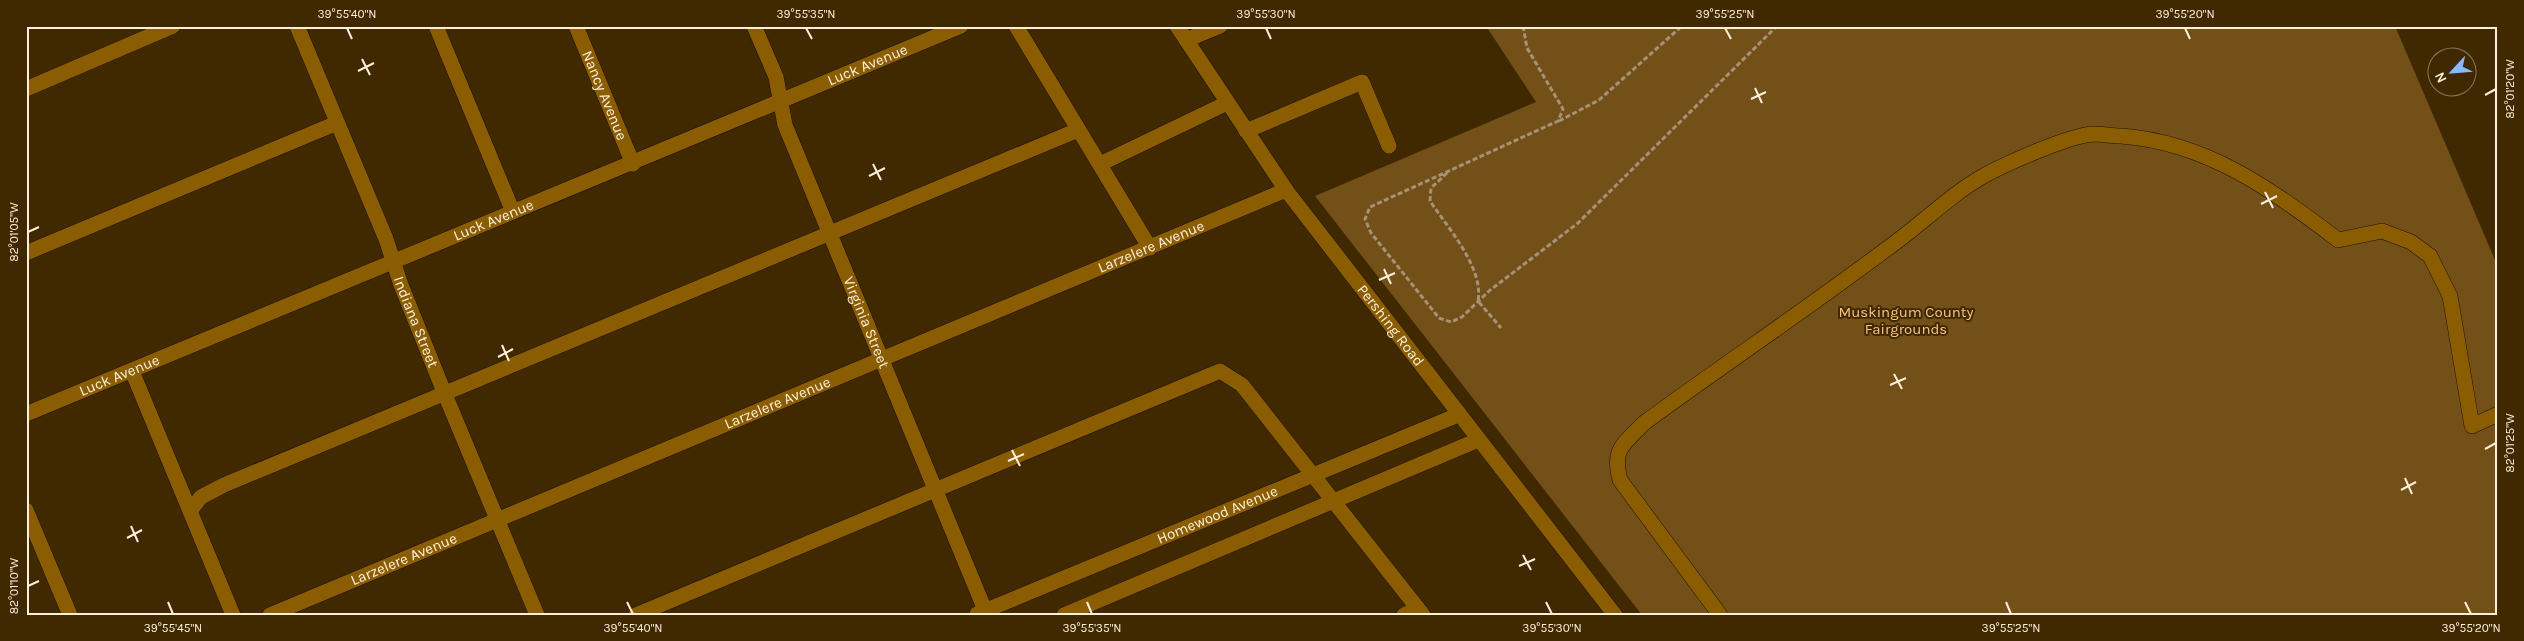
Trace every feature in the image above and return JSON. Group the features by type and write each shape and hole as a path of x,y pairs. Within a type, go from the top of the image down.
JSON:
{"street":[{"path":"26,89 173,26"},
{"name":"Indiana Street","path":"297,26 394,261 401,285 444,392 537,615"},
{"path":"436,26 513,212"},
{"name":"Nancy Avenue","path":"576,26 633,164"},
{"name":"Virginia Street","path":"754,26 776,77 784,124 883,359 983,613"},
{"name":"Luck Avenue","path":"26,414 633,164 961,26"},
{"path":"1016,26 1150,248"},
{"name":"Pershing Road","path":"1177,26 1286,190 1458,415 1616,615"},
{"path":"1186,40 1220,26"},
{"path":"1246,131 1362,82 1389,146"},
{"path":"1100,164 1169,129 1227,103"},
{"path":"26,253 337,123"},
{"path":"190,511 201,497 224,485 1078,130"},
{"path":"1720,615 1620,480 1616,464 1619,449 1644,423 1893,245 1937,208 1986,174 2067,140 2093,134 2144,138 2189,149 2225,164 2277,194 2338,240 2382,231 2411,242 2430,256 2450,296 2472,426 2498,414"},
{"name":"Larzelere Avenue","path":"270,615 1286,190"},
{"path":"132,371 233,615"},
{"path":"636,615 1220,371 1242,385 1420,612 1404,615"},
{"name":"Homewood Avenue","path":"983,613 1458,415"},
{"path":"1064,615 1478,440"},
{"path":"26,510 70,615"}],"path":[{"path":"1523,26 1527,48 1563,109 1558,121"},
{"path":"1682,26 1599,100 1558,121 1370,207 1365,219 1371,234 1439,318 1451,322 1462,317 1478,301 1578,223 1777,26"},
{"path":"1449,170 1431,188 1430,201 1475,270 1480,290 1478,301"},
{"path":"1478,301 1502,328"}],"green space":[{"name":"Muskingum County Fairgrounds","path":"1486,26 2395,26 2498,267 2498,615 1642,615 1315,196 1536,102"}]}
